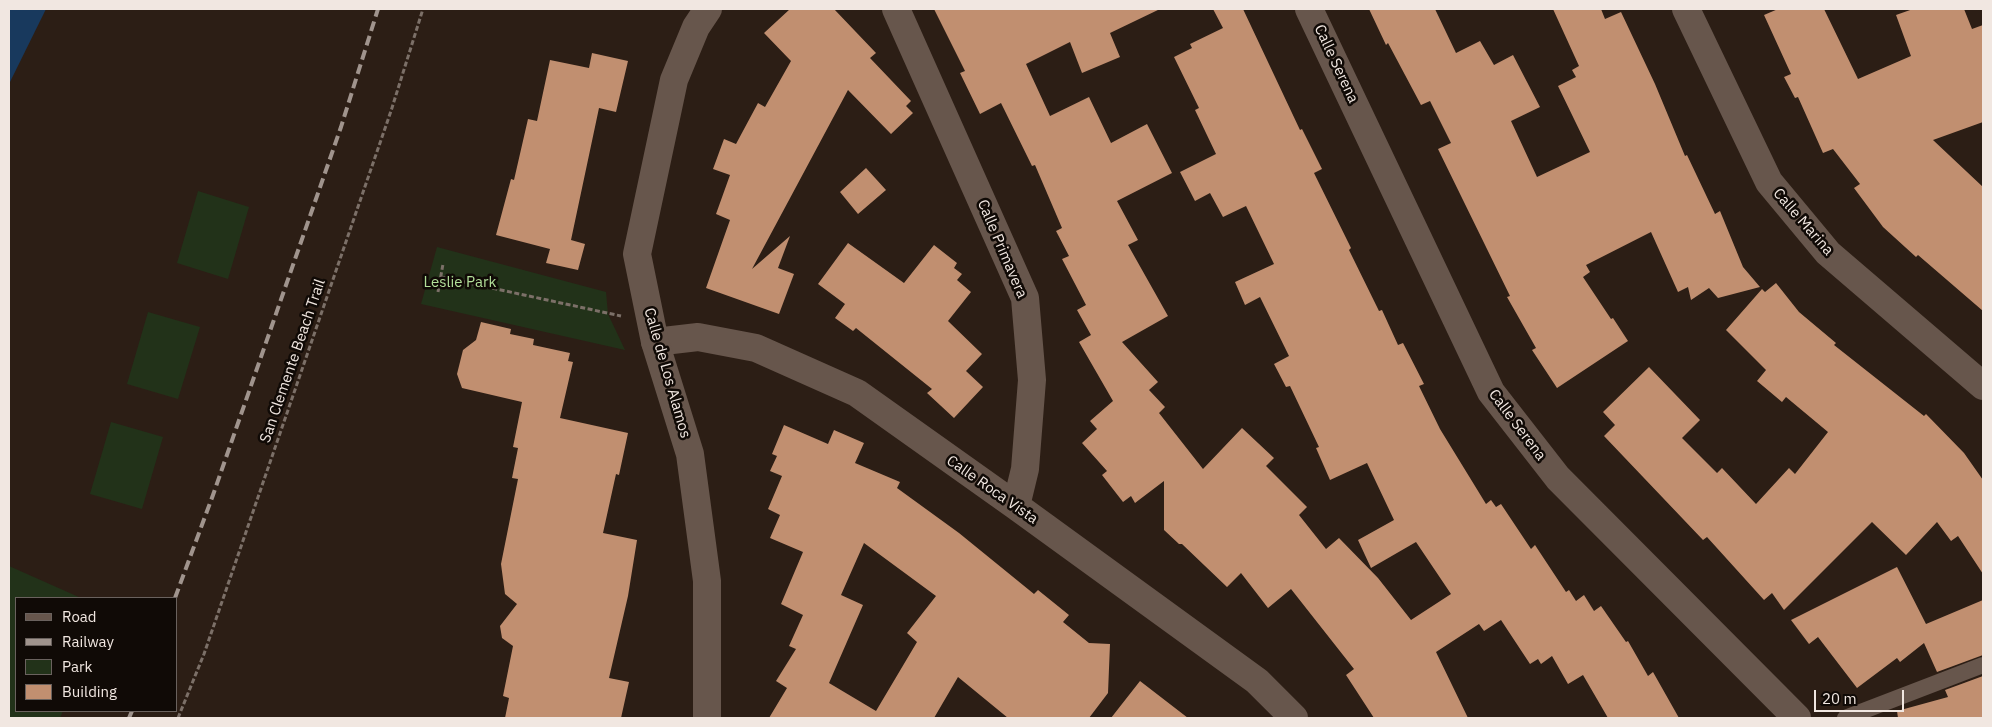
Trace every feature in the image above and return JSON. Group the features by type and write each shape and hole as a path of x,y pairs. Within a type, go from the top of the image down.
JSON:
{"street":[{"name":"Calle de Los Alamos","path":"707,718 707,582 690,454 653,332 637,254 674,80 696,27 708,9"},
{"name":"Calle Primavera","path":"896,9 1025,298 1032,380 1025,469 1016,506"},
{"name":"Calle Serena","path":"1309,9 1491,392 1558,478 1797,718"},
{"name":"Calle Marina","path":"1686,9 1769,182 1828,253 1983,386"},
{"name":"Calle Roca Vista","path":"653,332 756,348 857,393 1016,506 1257,682 1294,718"}],"lane":[{"path":"1845,718 1983,665"}],"path":[{"name":"San Clemente Beach Trail","path":"178,718 210,636 388,120 423,9"},
{"path":"438,292 443,264"},
{"path":"441,277 653,332"}],"green space":[{"path":"198,191 249,207 228,279 177,263"},
{"name":"Leslie Park","path":"437,247 606,292 608,314 625,350 421,304"},
{"path":"148,312 200,327 178,399 127,384"},
{"path":"111,422 163,437 142,509 90,494"},
{"path":"9,566 79,597 15,597 15,712 63,712 60,718 9,718"}],"water":[{"path":"9,9 46,9 9,84"}],"building":[{"path":"790,9 834,9 876,53 870,58 911,101 906,106 913,113 891,134 848,90 752,269 790,236 778,268 794,274 779,314 706,288 730,220 716,214 730,175 713,169 724,139 736,144 758,103 765,107 791,61 764,33"},
{"path":"934,9 1160,9 1110,33 1120,57 1082,73 1070,42 1026,64 1050,116 1089,97 1111,143 1147,124 1172,173 1117,201 1138,240 1128,245 1168,316 1122,342 1158,382 1149,390 1165,407 1159,413 1203,469 1242,428 1274,458 1266,466 1307,507 1299,515 1326,549 1339,538 1378,578 1411,620 1451,594 1416,542 1371,568 1358,540 1394,520 1367,463 1330,480 1316,448 1319,447 1290,386 1286,387 1274,364 1289,356 1260,297 1245,305 1235,282 1274,264 1246,206 1223,217 1210,193 1195,201 1180,172 1216,154 1195,110 1199,108 1174,57 1192,48 1190,44 1223,28 1213,9 1243,9 1300,130 1302,129 1322,169 1314,173 1351,248 1349,250 1379,311 1382,310 1398,345 1403,343 1424,384 1419,386 1440,429 1486,504 1491,500 1496,507 1501,504 1531,549 1535,545 1566,592 1569,590 1576,601 1584,595 1594,611 1601,606 1626,642 1628,641 1648,676 1653,672 1679,718 1608,718 1583,675 1568,684 1552,656 1541,664 1538,659 1530,664 1501,620 1484,631 1479,624 1436,652 1468,718 1374,718 1346,675 1354,669 1291,589 1268,608 1241,573 1227,587 1182,544 1179,544 1164,530 1164,481 1135,503 1131,496 1123,502 1102,475 1107,471 1082,443 1097,429 1090,421 1113,401 1079,342 1091,335 1077,310 1086,305 1062,259 1069,256 1056,231 1062,228 1035,165 1032,166 1001,103 980,114 960,73 965,71"},
{"path":"1369,9 1435,9 1456,53 1480,41 1494,65 1513,55 1540,107 1511,121 1537,177 1590,152 1558,86 1576,77 1572,70 1579,66 1553,9 1601,9 1605,19 1621,12 1655,84 1685,156 1687,155 1715,214 1720,211 1743,267 1760,287 1718,298 1709,288 1691,300 1688,287 1678,292 1651,232 1586,265 1590,272 1583,277 1628,341 1557,388 1532,350 1536,348 1507,297 1510,296 1438,149 1451,143 1430,101 1421,105 1388,43 1386,45"},
{"path":"1778,9 1824,9 1858,79 1911,56 1896,15 1913,9 1964,9 1972,29 1983,25 1983,122 1933,140 1983,187 1983,311 1918,255 1916,257 1883,227 1854,188 1860,184 1833,149 1823,153 1798,97 1795,98 1784,77 1791,74 1764,15"},
{"path":"592,53 628,61 616,112 599,108 571,240 585,244 578,270 546,263 550,249 496,235 511,179 514,180 528,119 537,121 550,60 589,68"},
{"path":"866,168 886,190 858,214 840,192"},
{"path":"848,243 904,283 934,245 957,263 954,268 962,274 957,280 971,292 948,321 982,354 966,371 983,387 954,418 927,393 932,389 856,328 853,331 835,318 845,304 818,284"},
{"path":"1776,283 1799,312 1836,343 1834,345 1924,416 1926,414 1964,453 1983,480 1983,574 1958,536 1951,541 1937,522 1906,555 1872,522 1784,610 1772,593 1764,600 1707,537 1703,540 1604,436 1615,425 1603,412 1649,367 1700,420 1682,438 1717,473 1722,468 1756,504 1789,468 1795,474 1828,432 1786,397 1782,402 1757,381 1766,370 1726,330 1762,289 1765,292"},
{"path":"481,322 511,329 510,334 534,339 533,345 570,353 568,361 573,362 560,418 628,433 619,475 616,474 603,533 637,540 628,596 609,678 629,682 621,718 505,718 509,698 503,696 513,646 502,638 500,626 517,604 505,594 501,564 518,479 512,478 518,448 513,447 522,402 462,388 457,374 463,350 476,340"},
{"path":"784,425 828,444 834,430 864,443 855,463 900,482 897,488 959,533 1034,594 1038,590 1069,615 1063,622 1089,643 1110,644 1108,693 1089,718 1008,718 958,677 934,718 769,718 787,688 776,681 796,649 789,646 803,615 781,604 803,552 770,538 780,515 768,509 782,476 770,471 777,456 772,454","holes":["864,543 936,596 907,633 917,642 876,711 829,683 863,605 841,595"]},
{"path":"1897,567 1926,624 1983,600 1983,655 1937,672 1924,643 1900,662 1897,658 1857,688 1818,637 1809,644 1791,620"},
{"path":"1983,676 1983,718 1898,718 1897,711 1948,697 1945,690"},
{"path":"1140,681 1188,718 1111,718"}],"railway":[{"path":"175,597 213,495 341,127 378,9"},
{"path":"129,718 132,712"}]}
